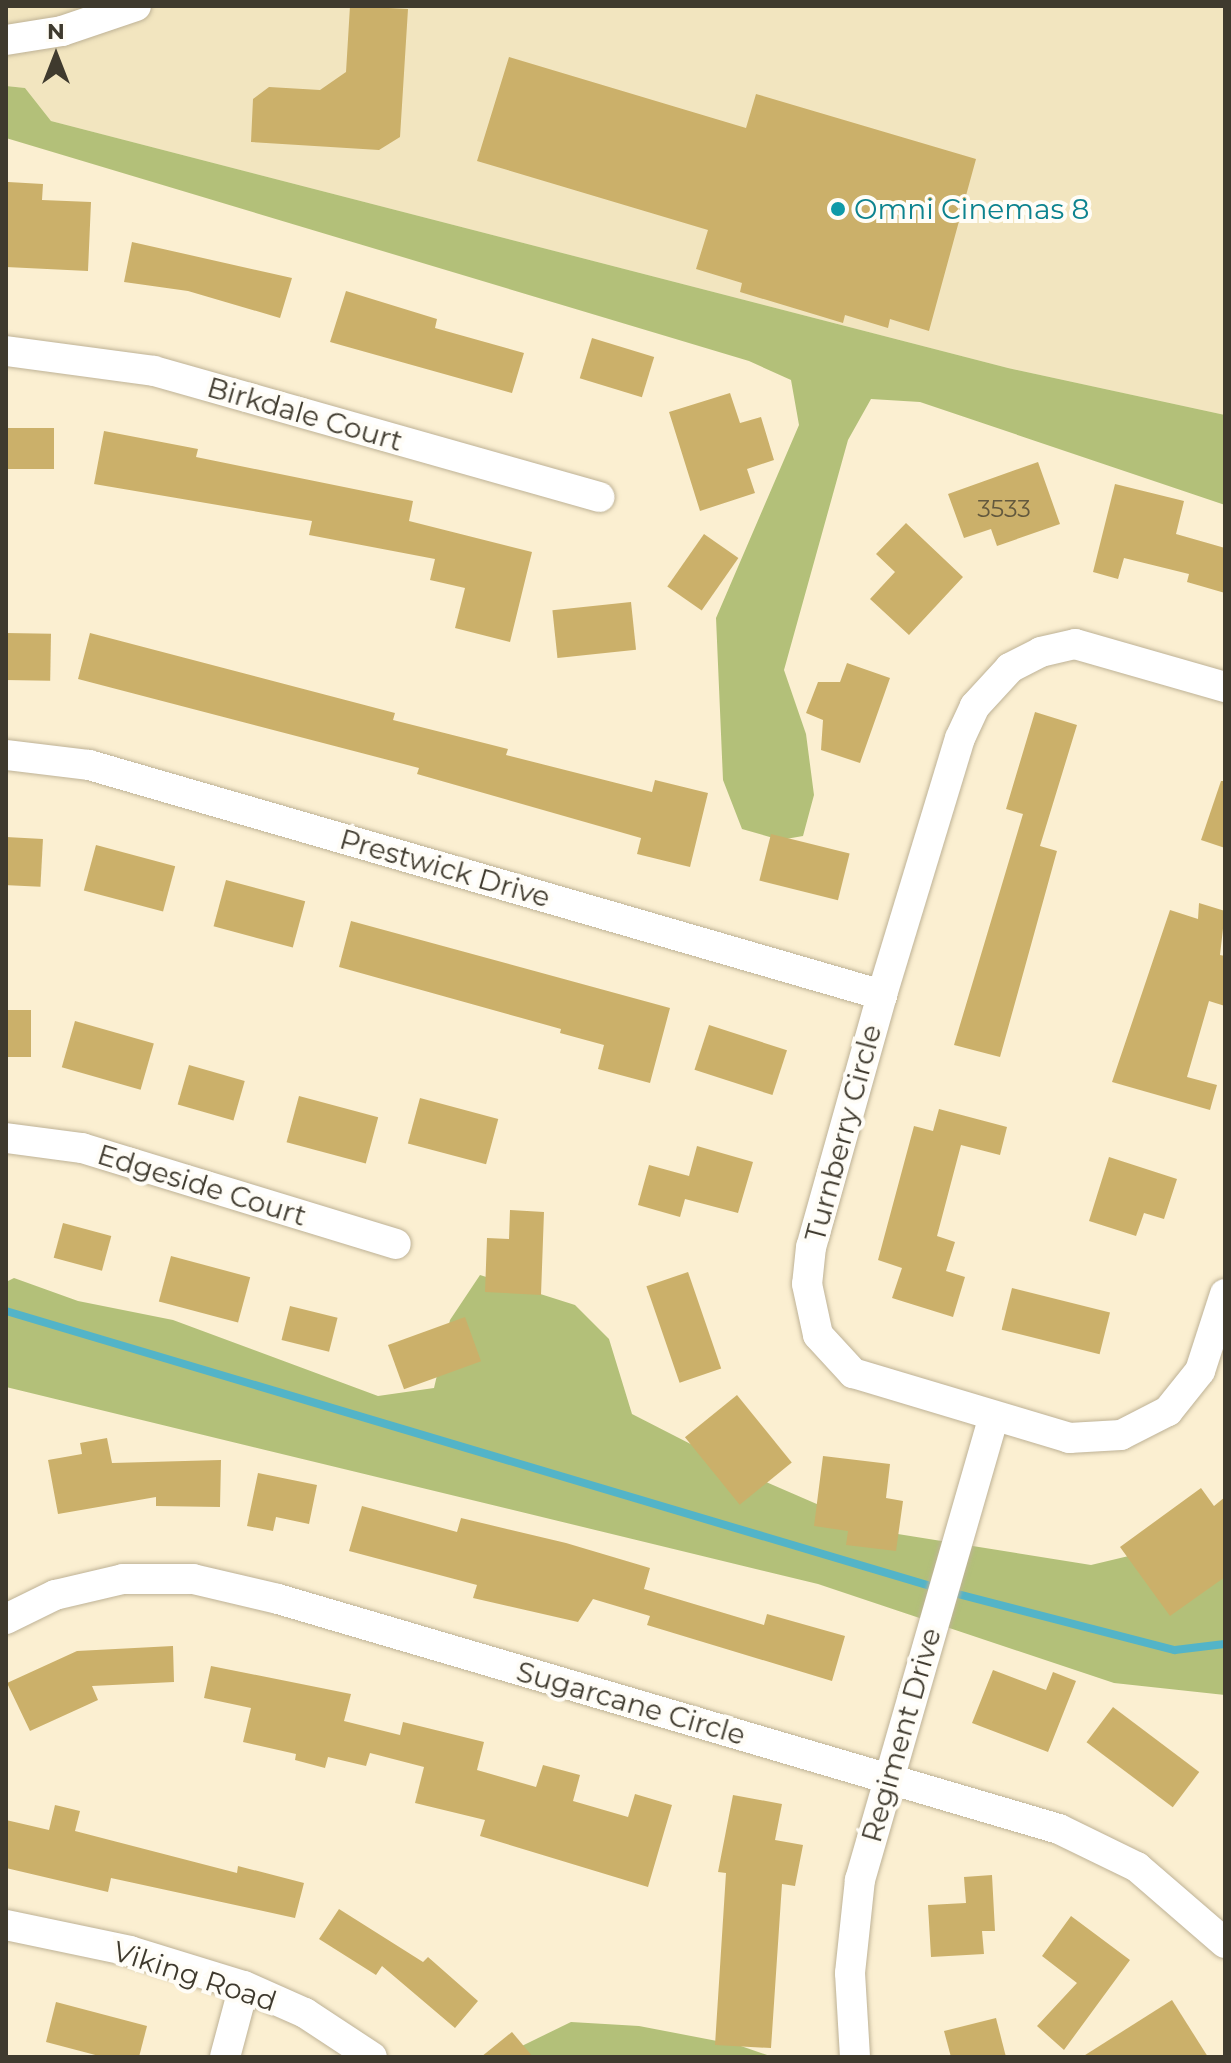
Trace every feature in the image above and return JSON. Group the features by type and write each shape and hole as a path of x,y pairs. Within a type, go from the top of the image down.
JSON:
{"street":[{"path":"6,40 62,31 136,6"},
{"name":"Birkdale Court","path":"6,351 154,371 600,497"},
{"name":"Turnberry Circle","path":"1225,687 1075,644 1041,652 997,679 975,706 960,738 882,995 811,1247 807,1284 811,1319 827,1350 853,1373 993,1419 1069,1438 1113,1436 1146,1425 1192,1386 1225,1294"},
{"name":"Prestwick Drive","path":"6,755 89,765 882,995"},
{"name":"Edgeside Court","path":"6,1138 82,1148 396,1244"},
{"name":"Regiment Drive","path":"855,2057 850,1973 853,1920 888,1779 993,1419"},
{"name":"Sugarcane Circle","path":"6,1619 89,1585 193,1579 294,1603 1059,1829 1107,1850 1166,1887 1225,1943"},
{"name":"Viking Road","path":"6,1925 130,1951 244,1986 305,2013 372,2057"},
{"path":"225,2057 244,1986"}],"shaded area":[{"path":"6,6 1225,6 1225,415 1008,368 51,121 25,88 6,86"}],"green space":[{"path":"6,86 25,88 51,121 1008,368 1225,415 1225,505 920,402 871,399 848,440 784,670 806,734 814,795 803,836 780,840 742,829 723,780 716,618 799,425 791,380 749,361 6,138"},
{"path":"480,1275 575,1305 609,1339 632,1414 757,1478 879,1531 1091,1565 1225,1533 1225,1695 1114,1683 818,1584 6,1387 6,1282 14,1278 78,1301 173,1320 378,1396 434,1388 450,1320"},
{"path":"571,2022 639,2026 738,2045 773,2057 499,2057"}],"building":[{"path":"350,6 408,9 400,137 379,150 251,142 253,99 269,87 320,90 346,72"},
{"name":"Omni Cinemas 8","path":"509,57 746,128 756,94 976,159 929,331 890,319 888,328 845,315 843,323 740,292 742,283 696,269 708,230 477,161"},
{"path":"8,182 43,184 42,200 91,202 88,271 6,267"},
{"path":"132,242 292,278 280,318 188,291 124,282"},
{"path":"346,291 437,319 435,328 524,353 512,393 330,342"},
{"path":"592,338 654,357 642,397 580,378"},
{"path":"730,393 740,423 761,417 774,460 747,469 755,493 700,511 669,412"},
{"path":"6,428 54,428 54,469 6,469"},
{"path":"104,431 198,449 196,457 413,501 409,521 532,552 510,642 455,628 465,588 430,580 435,559 309,535 312,521 94,484"},
{"path":"1038,462 1060,524 997,546 991,529 964,538 948,494"},
{"path":"1115,484 1184,501 1176,534 1225,548 1225,593 1187,582 1189,574 1124,558 1118,579 1093,572"},
{"path":"906,523 963,577 909,635 870,599 895,572 876,554"},
{"path":"704,534 738,558 702,611 667,586"},
{"path":"631,602 636,650 557,658 552,610"},
{"path":"6,633 51,634 50,681 6,680"},
{"path":"90,633 395,713 393,720 508,749 506,755 652,792 655,780 708,793 690,867 637,854 641,838 417,774 419,768 78,679"},
{"path":"847,663 890,678 860,763 821,750 823,720 806,713 818,682 840,682"},
{"path":"1035,712 1077,725 1040,846 1057,851 1000,1057 954,1045 1023,814 1006,809"},
{"path":"1221,781 1225,781 1225,848 1201,840"},
{"path":"771,834 850,854 838,900 759,881"},
{"path":"6,837 43,839 40,887 6,885"},
{"path":"96,845 175,866 163,912 84,890"},
{"path":"226,880 305,901 293,948 214,926"},
{"path":"1199,903 1225,911 1220,955 1225,956 1225,1006 1209,1001 1187,1077 1217,1085 1210,1110 1112,1082 1170,910 1198,919"},
{"path":"351,921 670,1008 650,1083 598,1069 604,1045 560,1033 561,1029 339,967"},
{"path":"6,1010 31,1010 31,1057 6,1057"},
{"path":"75,1021 154,1044 141,1090 62,1067"},
{"path":"709,1025 787,1050 772,1095 694,1070"},
{"path":"189,1065 245,1081 233,1120 178,1104"},
{"path":"299,1096 378,1117 366,1164 287,1142"},
{"path":"420,1098 498,1119 486,1164 408,1143"},
{"path":"939,1109 1007,1127 1000,1155 961,1145 937,1236 955,1242 946,1271 965,1277 953,1317 892,1298 902,1268 878,1260 914,1126 933,1131"},
{"path":"697,1146 753,1162 738,1213 685,1199 680,1217 638,1205 649,1165 689,1176"},
{"path":"1109,1157 1177,1179 1164,1219 1144,1213 1136,1236 1089,1221"},
{"path":"510,1210 544,1212 541,1295 485,1292 487,1238 509,1239"},
{"path":"63,1223 111,1236 102,1271 54,1258"},
{"path":"171,1256 250,1277 238,1323 159,1301"},
{"path":"688,1272 721,1368 680,1383 646,1286"},
{"path":"1012,1288 1110,1312 1100,1354 1002,1330"},
{"path":"290,1306 338,1318 329,1352 282,1340"},
{"path":"465,1317 481,1361 404,1389 388,1345"},
{"path":"737,1395 792,1463 740,1505 685,1437"},
{"path":"107,1438 112,1463 221,1460 220,1507 156,1506 156,1497 58,1514 48,1460 82,1454 80,1443"},
{"path":"823,1456 890,1464 886,1498 903,1501 896,1551 846,1545 848,1531 814,1526"},
{"path":"258,1473 317,1485 309,1524 276,1517 273,1531 247,1526"},
{"path":"1201,1488 1214,1506 1225,1497 1225,1577 1170,1616 1120,1547"},
{"path":"362,1506 457,1532 461,1518 566,1543 650,1568 644,1589 764,1625 767,1614 845,1636 832,1681 647,1625 650,1616 593,1599 578,1622 473,1598 477,1585 349,1551"},
{"path":"173,1646 174,1682 92,1686 98,1700 30,1731 7,1683 77,1651"},
{"path":"211,1666 351,1694 344,1721 400,1735 403,1722 484,1742 477,1770 536,1787 543,1765 580,1775 573,1801 628,1817 635,1794 672,1805 648,1887 480,1836 485,1820 415,1803 424,1767 370,1753 366,1766 328,1757 325,1768 295,1760 296,1754 243,1742 251,1708 204,1698"},
{"path":"993,1670 1046,1690 1053,1672 1076,1681 1048,1752 972,1723"},
{"path":"1113,1707 1199,1772 1173,1807 1087,1742"},
{"path":"733,1795 782,1804 775,1840 803,1845 795,1886 782,1884 771,2048 715,2045 726,1873 718,1872"},
{"path":"55,1805 80,1811 75,1831 237,1873 238,1866 304,1883 295,1918 111,1878 108,1892 6,1868 6,1820 49,1830"},
{"path":"992,1875 995,1931 982,1931 984,1954 931,1957 928,1905 966,1903 964,1877"},
{"path":"339,1909 423,1962 428,1957 478,2001 455,2028 382,1966 376,1975 319,1939"},
{"path":"1071,1916 1130,1960 1064,2050 1037,2026 1077,1983 1042,1956"},
{"path":"1172,2000 1208,2057 1082,2057"},
{"path":"56,2002 147,2026 139,2057 103,2057 46,2042"},
{"path":"996,2018 1006,2057 951,2057 944,2031"},
{"path":"512,2032 533,2057 481,2057"}],"waterway":[{"path":"6,1311 937,1588"},
{"path":"950,1592 1175,1650 1225,1644"}],"place":[{"name":"Omni Cinemas 8","path":"838,209"}]}
